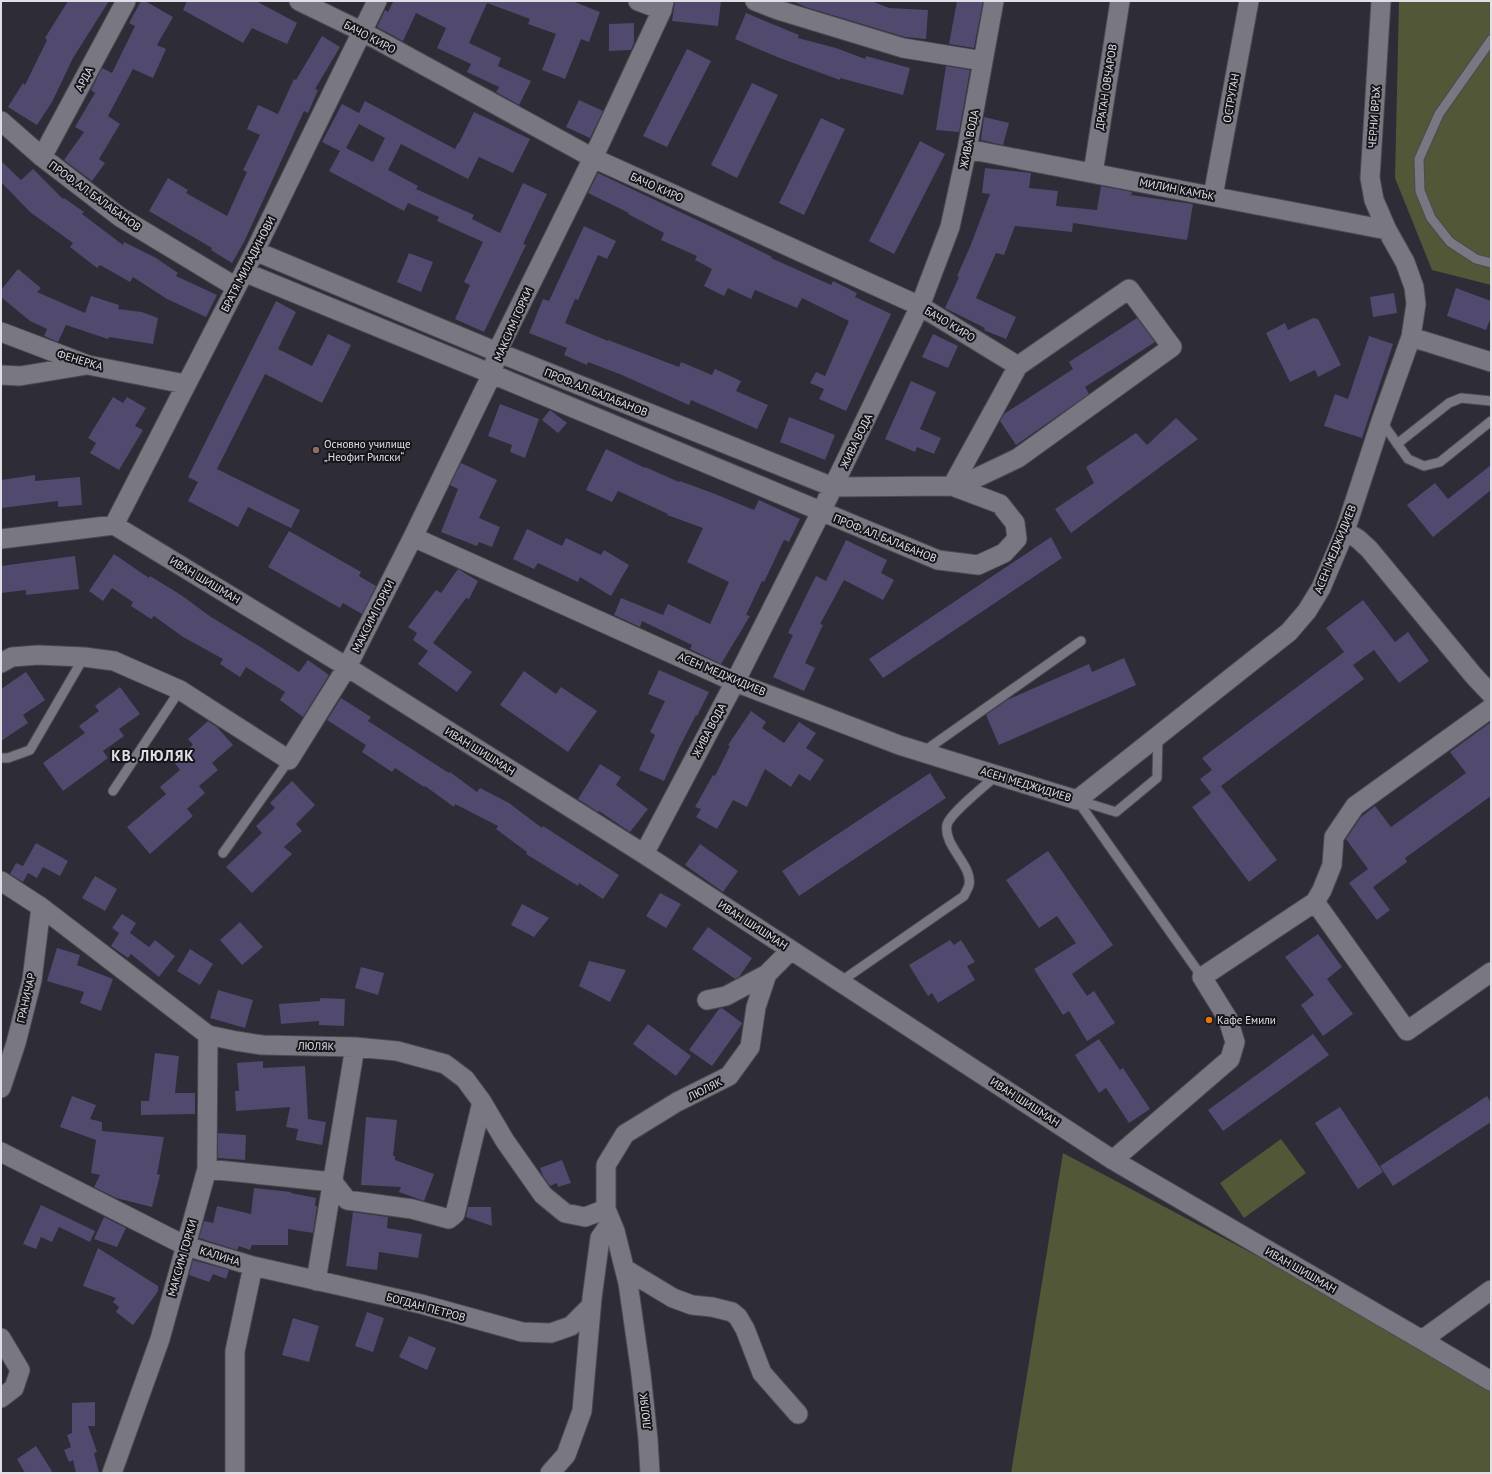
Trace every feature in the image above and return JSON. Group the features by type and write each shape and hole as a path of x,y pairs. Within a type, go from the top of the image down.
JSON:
{"street":[{"name":"АРДА","path":"42,157 126,1"},
{"name":"БАЧО КИРО","path":"298,1 363,32 593,158 920,306 1018,366"},
{"name":"БРАТЯ МИЛАДИНОВИ","path":"114,525 185,384 255,251 377,1"},
{"path":"638,1 663,5"},
{"path":"755,1 778,10 903,48 983,61"},
{"name":"ЖИВА ВОДА","path":"644,854 735,682 821,512 920,306 950,227 967,149 994,1"},
{"name":"ДРАГАН ОВЧАРОВ","path":"1093,173 1120,1"},
{"name":"ОСТРУГАН","path":"1213,196 1249,1"},
{"name":"ЧЕРНИ ВРЪХ","path":"1381,1 1370,178 1374,200 1387,230"},
{"name":"МАКСИМ ГОРКИ","path":"289,760 347,667 413,537 492,374 497,352 593,158 663,5"},
{"name":"ПРОФ. АЛ. БАЛАБАНОВ","path":"1,121 42,157 120,216 240,280 492,374 938,560 978,565 1004,553 1018,539 1015,523 1000,504 952,486 833,487 497,352 255,251"},
{"name":"МИЛИН КАМЪК","path":"967,149 1387,230"},
{"name":"АСЕН МЕДЖИДИЕВ","path":"413,537 735,682 899,745 1077,800 1289,632 1308,611 1321,588 1345,531 1381,421 1411,337 1416,304 1414,287 1405,262 1387,230"},
{"path":"1129,289 1172,347 1018,458 976,478 952,486 1018,366 1129,289"},
{"name":"ФЕНЕРКА","path":"1,332 88,365 185,384"},
{"path":"1411,337 1491,362"},
{"path":"1,375 20,376 88,365"},
{"path":"1,539 114,525"},
{"name":"ИВАН ШИШМАН","path":"114,525 347,667 644,854 1113,1160 1491,1381"},
{"path":"1345,531 1358,539 1369,549 1474,676 1491,694"},
{"path":"1,663 12,657 38,655 84,657 114,661 180,690 289,760"},
{"path":"1113,1160 1230,1059 1235,1042 1228,1019 1202,977 1316,902 1332,864 1334,837 1355,806 1491,708"},
{"name":"ЛЮЛЯК","path":"1,881 41,907 208,1035 236,1042 262,1045 355,1047 397,1051 445,1064 465,1079 482,1102 505,1141 543,1195 565,1213 585,1217 609,1216"},
{"path":"1316,902 1407,1031 1491,972"},
{"name":"ГРАНИЧАР","path":"1,1088 16,1043 32,980 41,907"},
{"name":"ЛЮЛЯК","path":"650,1473 641,1374 628,1283 609,1216 606,1164 625,1134 677,1102 729,1076 750,1047 756,1007 767,974 790,950"},
{"path":"707,1000 726,996 767,974"},
{"name":"МАКСИМ ГОРКИ","path":"112,1473 160,1339 207,1169 208,1035"},
{"path":"316,1281 355,1047"},
{"path":"207,1169 333,1182 347,1200 412,1210 449,1219 455,1214 482,1102"},
{"name":"КАЛИНА","path":"1,1152 186,1246 253,1266 235,1351 235,1473"},
{"path":"550,1473 566,1455 582,1411 591,1306 600,1238 609,1216"},
{"name":"БОГДАН ПЕТРОВ","path":"253,1266 421,1304 522,1332 551,1333 571,1326 591,1306"},
{"path":"625,1269 673,1298 692,1305 712,1307 732,1312 738,1317 745,1329 762,1373 798,1414"},
{"path":"1422,1340 1491,1290"},
{"path":"1,1338 20,1370 14,1388 1,1398"}],"lane":[{"path":"1491,40 1439,114 1419,159 1420,191 1431,218 1450,242 1476,259 1491,264"},
{"path":"1397,444 1449,403 1461,398 1491,401"},
{"path":"1381,421 1408,459 1424,466 1440,462 1491,421"},
{"path":"923,752 1081,641"},
{"path":"1,758 8,758 30,750 84,657"},
{"path":"113,791 180,690"},
{"path":"1077,800 1116,812 1157,778 1158,736"},
{"path":"223,853 289,760"},
{"path":"840,982 964,896 969,885 968,875 948,838 947,825 956,812 997,775"},
{"path":"1077,800 1202,977"}],"green space":[{"path":"1399,1 1491,1 1491,285 1432,270 1395,178"},
{"path":"1281,1139 1306,1173 1244,1218 1220,1183"},
{"path":"1063,1153 1491,1380 1491,1473 1011,1473"}],"building":[{"path":"68,1 109,1 73,58 52,102 37,125 8,107 23,83 25,85 47,40 45,38"},
{"path":"141,1 145,1 173,17 157,45 166,49 153,78 133,69 108,116 120,124 99,159 105,163 92,181 64,160 84,132 75,127 95,93 91,90 102,68 112,73 135,26 129,23"},
{"path":"187,1 256,1 297,23 287,44 252,28 243,43 183,10"},
{"path":"390,1 572,1 600,12 589,42 581,39 565,79 542,70 556,34 528,24 530,19 487,3 469,43 501,58 498,66 531,81 519,105 496,92 499,87 467,72 471,64 437,48 446,28 416,13 403,41 377,27 385,10 388,12 393,2"},
{"path":"675,1 721,1 718,26 672,21"},
{"path":"794,1 871,1 889,8 928,10 926,39 905,37 806,7"},
{"path":"957,1 983,1 974,48 949,44"},
{"path":"746,13 799,35 798,38 836,48 865,59 866,56 910,68 903,95 840,78 840,80 777,57 735,39"},
{"path":"634,23 634,43 631,50 609,51 609,24"},
{"path":"322,36 340,47 315,89 318,90 308,113 304,111 244,242 232,263 211,250 212,248 149,211 168,178 188,190 186,193 227,216 247,172 243,170 260,135 247,129 258,105 278,114 294,79 296,80"},
{"path":"687,49 711,61 667,147 643,136"},
{"path":"946,66 970,70 959,132 936,130"},
{"path":"752,83 778,95 737,178 711,165"},
{"path":"579,100 603,111 590,138 566,127"},
{"path":"365,101 455,149 474,112 530,139 513,173 479,157 468,179 401,144 388,170 418,186 416,189 474,215 472,219 500,233 523,183 547,194 523,244 526,245 484,332 455,319 470,285 464,282 483,242 437,221 439,217 408,203 404,211 329,171 340,151 322,142 342,104 359,113","holes":["359,124 385,138 373,162 346,148"]},
{"path":"984,117 1009,123 1003,145 981,140"},
{"path":"821,118 845,129 804,215 779,203"},
{"path":"920,141 945,154 894,254 869,241"},
{"path":"1,161 21,180 33,169 63,199 64,198 84,212 82,214 123,245 124,242 156,258 178,273 176,276 217,295 206,317 167,299 133,277 130,282 100,265 97,268 70,247 73,243 30,212 1,182"},
{"path":"985,168 1031,173 1029,188 1058,191 1056,206 1097,210 1101,186 1132,192 1131,195 1193,204 1187,240 1073,223 1072,232 1015,226 1004,255 996,253 976,298 1016,317 1006,339 984,330 985,328 945,308 959,277 957,276 970,247 990,194 982,193"},
{"path":"598,173 714,228 772,257 771,258 831,285 833,281 857,293 855,297 891,314 846,411 819,399 824,389 810,383 816,372 825,376 849,321 802,298 797,308 755,290 751,299 728,288 724,296 704,286 712,269 695,260 697,256 661,240 664,233 628,214 629,213 588,193"},
{"path":"584,226 616,241 607,259 598,255 578,300 575,299 565,323 608,341 679,367 681,362 712,375 715,369 741,381 736,391 768,405 757,429 691,400 689,405 622,375 588,362 587,365 564,355 567,348 529,333 543,299 549,301"},
{"path":"409,253 433,262 421,292 397,282"},
{"path":"18,269 41,288 37,292 85,313 91,296 119,305 118,309 142,312 158,318 153,344 109,337 108,339 66,325 58,342 44,336 47,329 30,321 1,297 1,290"},
{"path":"1456,288 1491,301 1491,317 1486,330 1447,316"},
{"path":"1394,293 1397,313 1373,317 1370,297"},
{"path":"276,301 296,312 278,349 312,366 328,334 351,345 322,403 265,374 217,469 300,510 291,528 248,507 238,527 188,501 198,482 188,477"},
{"path":"1137,318 1155,342 1085,387 1089,394 1016,445 1000,421 1004,414 1073,369 1069,362"},
{"path":"1313,318 1318,319 1341,365 1318,377 1315,370 1290,382 1266,333 1285,323 1288,330"},
{"path":"933,334 958,346 948,368 922,357"},
{"path":"1369,336 1393,344 1362,438 1324,426 1335,394 1348,399"},
{"path":"911,381 936,392 920,429 941,438 934,454 917,447 915,452 885,439"},
{"path":"113,397 123,403 127,397 146,408 135,426 143,430 119,470 90,453 96,443 88,438"},
{"path":"500,404 539,419 525,458 510,452 512,445 488,436"},
{"path":"550,410 567,423 558,433 542,420"},
{"path":"789,417 835,435 825,460 780,442"},
{"path":"1176,418 1198,439 1071,533 1055,509 1094,483 1086,467 1136,433 1147,445"},
{"path":"606,449 645,468 754,510 759,500 800,519 789,542 784,540 746,615 750,616 721,664 690,649 692,645 642,621 640,627 614,615 621,598 663,615 668,604 710,624 729,582 687,562 703,528 667,515 668,514 618,491 612,502 586,490"},
{"path":"461,463 497,480 479,518 500,527 492,547 479,542 477,546 441,532 458,489 450,485"},
{"path":"1491,465 1491,490 1433,537 1407,505 1435,483 1448,499"},
{"path":"35,475 35,481 80,477 82,505 58,507 58,501 1,508 1,480"},
{"path":"527,529 562,546 566,538 601,555 604,550 629,565 611,596 580,577 578,582 538,563 534,569 513,559"},
{"path":"289,531 361,572 359,576 376,586 362,614 343,603 340,608 268,567"},
{"path":"1051,537 1062,558 883,678 869,659"},
{"path":"846,540 887,560 881,573 894,580 883,600 844,580 820,624 823,625 805,663 815,668 804,691 773,677 793,635 788,633 816,576 826,581"},
{"path":"114,554 149,578 150,576 181,595 211,617 299,672 308,660 329,675 303,717 280,700 285,692 246,667 240,677 220,664 223,659 183,637 154,616 151,619 131,606 133,602 112,588 103,601 89,591"},
{"path":"75,556 79,589 26,595 26,590 1,593 1,566"},
{"path":"458,569 478,581 469,599 466,598 433,643 472,672 457,692 418,664 428,651 413,640 417,633 408,627 436,590 441,593"},
{"path":"1363,600 1395,642 1408,632 1429,661 1399,683 1374,650 1353,665 1364,679 1221,786 1277,860 1249,882 1192,807 1211,793 1200,779 1212,770 1202,758 1344,652 1326,628"},
{"path":"1124,658 1136,685 999,745 986,715 1007,700 1089,664 1092,672"},
{"path":"659,670 709,692 680,746 664,781 639,770 655,735 650,732 665,701 648,694"},
{"path":"524,671 556,694 561,687 597,711 568,752 500,705"},
{"path":"26,672 45,700 23,715 28,723 1,741 1,689"},
{"path":"120,687 140,714 119,729 124,736 103,751 108,758 63,791 43,763 85,733 79,726 99,711 95,706"},
{"path":"341,698 371,717 368,721 449,773 450,772 477,792 480,788 509,803 542,828 543,826 619,875 603,899 579,883 578,886 526,854 527,852 496,829 498,826 455,804 454,807 425,786 424,787 395,768 392,772 362,752 366,745 327,720"},
{"path":"751,711 766,722 762,728 784,743 799,722 816,733 806,748 824,760 810,781 799,774 791,787 765,769 747,807 733,800 717,829 696,817 701,809 695,807 713,775 715,776 730,746 728,745"},
{"path":"208,721 217,727 233,745 212,763 218,770 199,786 205,793 187,809 193,816 150,854 127,827 166,794 160,787 180,770 174,762 193,745 188,739"},
{"path":"1491,722 1491,796 1405,858 1407,862 1373,887 1390,910 1377,920 1349,883 1368,869 1346,839 1361,817 1375,806 1391,827 1466,773 1450,752"},
{"path":"600,764 621,777 616,785 648,809 630,832 578,799"},
{"path":"930,773 946,798 799,896 782,871"},
{"path":"292,781 315,805 296,824 302,831 284,847 292,854 252,893 226,867 262,833 256,826 275,808 270,803"},
{"path":"36,843 68,861 60,876 43,867 37,878 28,873 23,882 10,874 16,863 23,866"},
{"path":"700,844 738,871 723,892 685,865"},
{"path":"1048,851 1113,945 1072,974 1087,996 1094,991 1115,1023 1087,1041 1069,1011 1063,1015 1034,969 1076,943 1057,916 1039,928 1006,880"},
{"path":"95,876 117,889 105,911 82,898"},
{"path":"660,893 681,904 666,928 646,916"},
{"path":"522,904 549,918 534,937 511,925"},
{"path":"122,914 136,923 130,933 149,947 155,940 175,956 159,977 131,954 128,958 111,946 119,933 112,928"},
{"path":"240,922 263,947 242,965 220,940"},
{"path":"708,927 752,958 739,977 735,979 692,949"},
{"path":"1318,934 1342,967 1327,979 1353,1014 1323,1036 1301,1005 1314,995 1285,957"},
{"path":"950,940 954,945 961,940 975,962 967,966 975,980 938,1003 932,993 928,996 909,965"},
{"path":"57,948 80,955 77,965 113,979 101,1011 80,1003 84,992 47,981"},
{"path":"190,949 213,964 200,985 177,971"},
{"path":"589,961 626,970 610,1002 579,986"},
{"path":"361,967 384,973 378,995 355,988"},
{"path":"218,990 253,1000 245,1028 210,1018"},
{"path":"320,998 345,999 344,1026 319,1025 319,1021 281,1024 279,1004 320,1001"},
{"path":"722,1008 742,1024 712,1066 689,1050 719,1009"},
{"path":"648,1024 691,1056 676,1076 633,1044"},
{"path":"1313,1034 1329,1055 1223,1131 1208,1110"},
{"path":"1099,1039 1120,1070 1123,1068 1150,1109 1129,1123 1106,1088 1099,1093 1075,1055"},
{"path":"155,1053 179,1056 175,1093 195,1093 195,1114 141,1115 141,1101 149,1101"},
{"path":"263,1061 263,1068 305,1066 308,1119 326,1122 322,1145 296,1140 298,1129 286,1127 290,1107 236,1111 235,1091 239,1091 237,1063"},
{"path":"72,1096 96,1105 90,1119 102,1122 102,1131 164,1137 157,1174 160,1175 152,1207 116,1198 94,1187 100,1175 91,1173 96,1140 60,1127"},
{"path":"1487,1096 1491,1103 1491,1122 1393,1186 1380,1166"},
{"path":"1340,1107 1383,1172 1358,1189 1315,1123"},
{"path":"366,1117 397,1120 393,1156 395,1156 395,1160 434,1174 424,1201 399,1192 401,1187 361,1185"},
{"path":"218,1133 246,1135 245,1160 218,1158"},
{"path":"562,1160 571,1183 558,1187 557,1183 550,1186 543,1176 540,1168"},
{"path":"254,1188 291,1192 316,1198 315,1206 317,1206 313,1233 288,1229 288,1245 252,1245 250,1250 239,1246 237,1250 199,1238 204,1221 213,1223 217,1206 251,1214"},
{"path":"41,1205 95,1231 90,1242 59,1227 52,1242 41,1237 36,1249 23,1244"},
{"path":"468,1207 491,1207 492,1226 466,1217"},
{"path":"353,1212 388,1217 387,1228 422,1234 418,1258 379,1252 377,1270 346,1266"},
{"path":"104,1217 126,1228 117,1247 94,1239"},
{"path":"98,1248 158,1286 158,1291 133,1325 116,1312 119,1307 113,1302 116,1298 83,1286"},
{"path":"193,1260 229,1270 226,1279 213,1274 209,1282 189,1275"},
{"path":"367,1312 384,1318 373,1352 355,1346"},
{"path":"293,1318 319,1326 309,1362 282,1355"},
{"path":"409,1336 436,1348 427,1370 399,1357"},
{"path":"95,1402 95,1426 88,1426 97,1452 94,1453 99,1473 76,1473 73,1460 69,1462 64,1450 71,1447 67,1435 72,1433 72,1403"},
{"path":"36,1446 53,1473 25,1473 17,1459"}],"place":[{"name":"Основно училище „Неофит Рилски“","path":"316,450"},
{"name":"Кафе Емили","path":"1209,1020"}],"district":[{"name":"КВ. ЛЮЛЯК","path":"153,756"}]}
